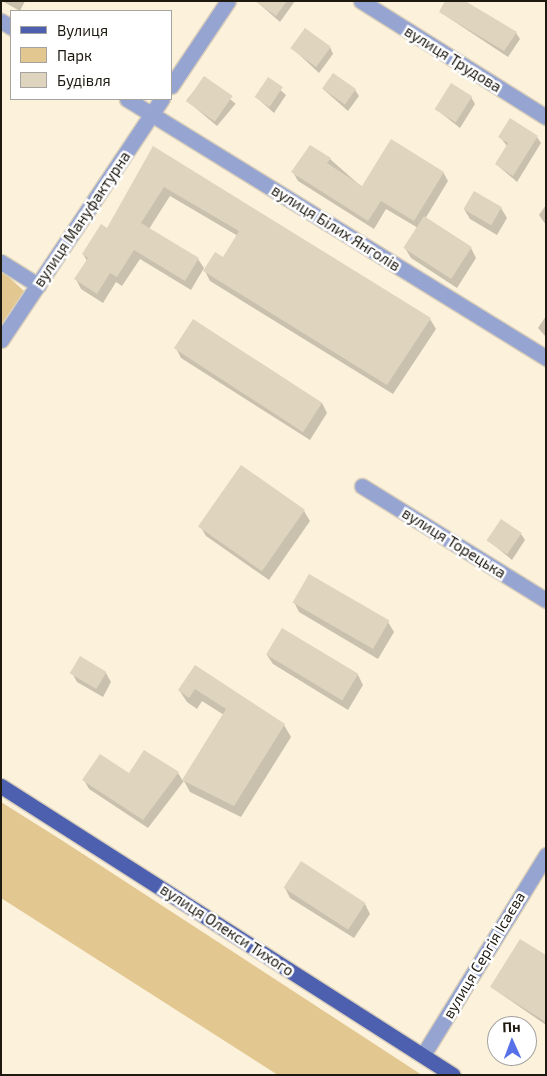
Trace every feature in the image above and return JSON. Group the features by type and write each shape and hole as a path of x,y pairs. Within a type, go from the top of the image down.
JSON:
{"main road":[{"name":"вулиця Олекси Тихого","path":"1,786 453,1075"}],"street":[{"path":"172,85 228,1"},
{"name":"вулиця Трудова","path":"361,1 546,116"},
{"name":"вулиця Білих Янголів","path":"129,100 546,358"},
{"name":"вулиця Мануфактурна","path":"1,340 161,100"},
{"path":"1,262 38,285"},
{"name":"вулиця Торецька","path":"362,486 546,600"},
{"name":"вулиця Сергія Ісаєва","path":"423,1055 546,855"}],"green space":[{"path":"1,270 24,291 1,325"},
{"path":"1,802 422,1075 278,1075 1,898"}],"building":[{"path":"255,1 287,1 276,16"},
{"path":"445,1 465,1 517,32 504,51 439,12"},
{"path":"305,28 331,47 316,67 290,48"},
{"path":"333,73 356,89 345,105 322,89"},
{"path":"204,76 233,96 215,121 186,101"},
{"path":"268,77 283,87 270,107 255,97"},
{"path":"451,83 472,96 456,123 435,109"},
{"path":"510,118 538,136 513,176 495,164 508,143 498,137"},
{"path":"391,139 444,172 414,221 381,201 368,221 291,172 310,145 331,158 327,163 362,186"},
{"path":"153,146 431,318 387,385 203,271 215,252 223,257 239,231 164,187 141,223 199,258 185,281 134,250 117,277 110,273 97,294 74,279 88,258 82,254 101,224 107,228"},
{"path":"474,191 502,207 491,225 464,209"},
{"path":"424,216 472,247 451,279 403,248"},
{"path":"193,319 322,403 303,432 174,348"},
{"path":"241,465 305,510 262,571 198,526"},
{"path":"501,519 522,533 507,555 486,541"},
{"path":"309,574 390,620 373,649 292,603"},
{"path":"282,628 358,674 342,700 266,655"},
{"path":"80,656 107,672 96,689 70,673"},
{"path":"195,665 285,724 234,806 182,780 226,709 195,689 189,698 178,690"},
{"path":"144,750 179,772 143,820 82,780 100,754 129,773"},
{"path":"301,861 366,903 348,930 284,888"},
{"path":"520,939 546,955 546,1022 537,1016 490,987"}]}
